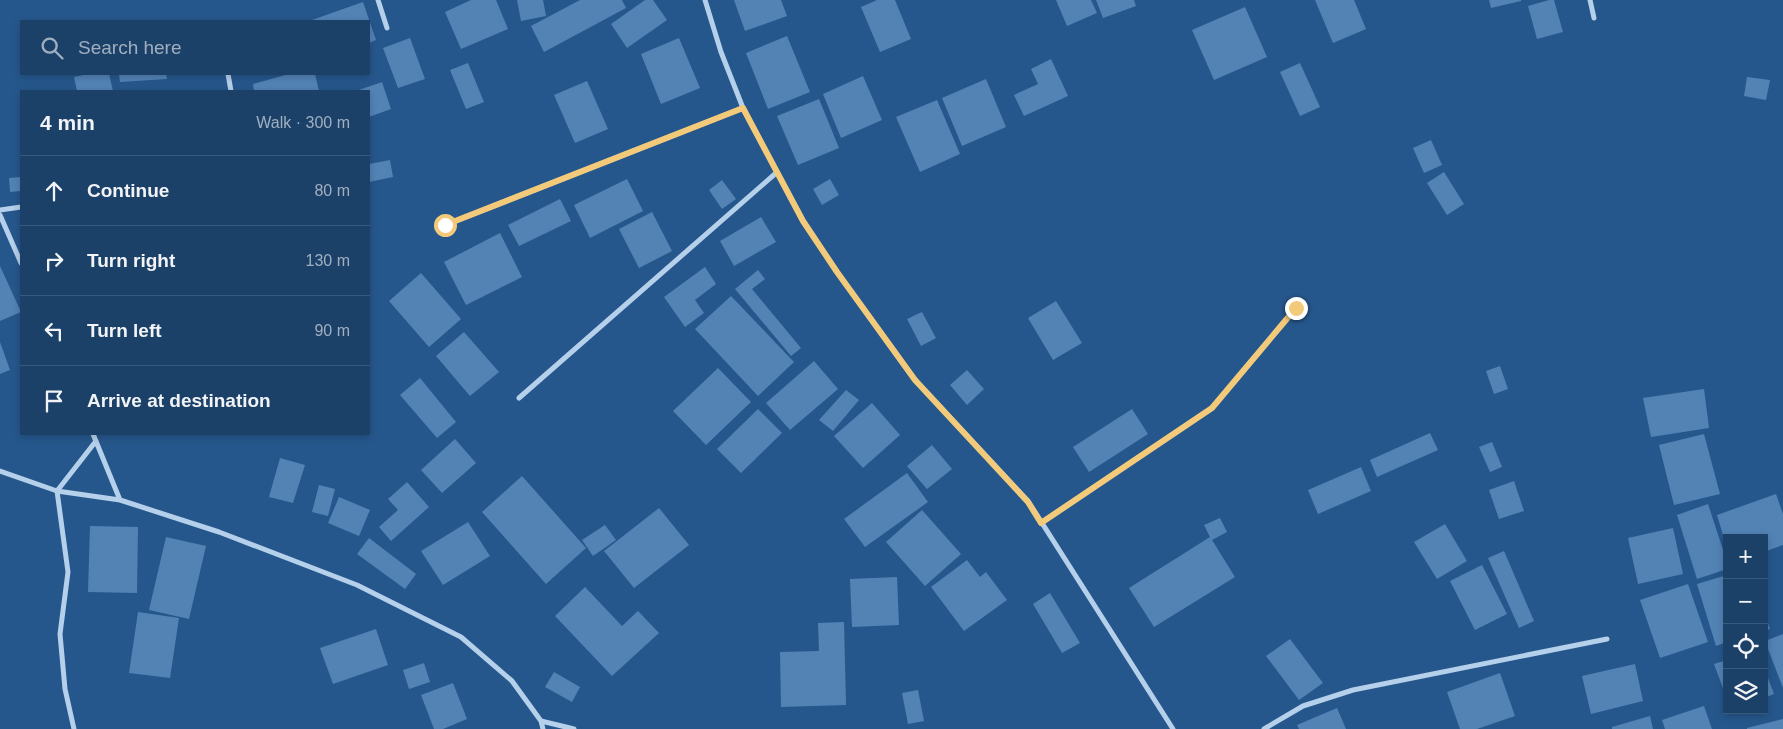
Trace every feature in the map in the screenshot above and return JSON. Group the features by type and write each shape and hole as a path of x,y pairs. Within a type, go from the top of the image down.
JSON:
{"street":[{"path":"378,0 387,28"},
{"path":"705,0 721,52 743,108 803,221 837,272 915,380 1028,502 1173,729"},
{"path":"1590,0 1594,18"},
{"path":"228,75 232,90"},
{"path":"445,225 743,108"},
{"path":"519,398 776,173"},
{"path":"0,210 20,207"},
{"path":"0,215 20,261"},
{"path":"1041,523 1212,408 1296,308"},
{"path":"93,435 120,500"},
{"path":"74,729 65,689 60,634 68,572 56,490 96,441"},
{"path":"0,471 56,490 120,500 219,532 357,585 461,637 512,682 541,721 543,729"},
{"path":"1264,729 1303,706 1353,690 1607,639"},
{"path":"541,721 574,729"}],"building":[{"path":"471,0 496,0 508,29 461,49 445,12"},
{"path":"517,0 543,0 546,16 521,21"},
{"path":"580,0 622,0 626,8 544,52 531,26"},
{"path":"645,0 653,0 667,20 627,48 611,24"},
{"path":"734,0 781,0 787,16 745,31"},
{"path":"877,0 895,0 911,39 880,52 861,7"},
{"path":"1056,0 1091,0 1097,13 1067,26"},
{"path":"1096,0 1134,0 1136,6 1103,18"},
{"path":"1315,0 1354,0 1366,29 1333,43"},
{"path":"1489,0 1521,0 1521,1 1491,8"},
{"path":"1554,0 1563,32 1537,39 1528,6"},
{"path":"363,2 369,20 312,20"},
{"path":"1245,7 1267,57 1214,80 1192,30"},
{"path":"370,22 376,40 370,43"},
{"path":"787,36 810,92 768,109 746,53"},
{"path":"410,38 425,79 398,88 383,48"},
{"path":"679,38 700,88 661,104 641,54"},
{"path":"1051,59 1068,96 1024,116 1014,95 1038,84 1031,69"},
{"path":"468,63 484,102 466,109 450,70"},
{"path":"1300,63 1320,107 1300,116 1280,72"},
{"path":"109,75 113,90 77,90 74,77"},
{"path":"119,75 166,75 167,79 120,82"},
{"path":"285,75 315,75 319,90 254,90 253,84"},
{"path":"863,76 882,120 841,138 823,94"},
{"path":"1747,77 1770,80 1766,100 1744,96"},
{"path":"986,79 1006,127 962,146 942,98"},
{"path":"587,81 608,129 575,143 554,95"},
{"path":"382,82 391,109 370,117 370,90 359,90"},
{"path":"819,99 839,148 798,165 777,116"},
{"path":"937,100 960,154 920,172 896,117"},
{"path":"1431,140 1442,165 1424,173 1413,148"},
{"path":"390,160 393,177 370,182 370,164"},
{"path":"1444,172 1464,204 1447,215 1427,183"},
{"path":"20,177 20,191 10,192 9,178"},
{"path":"627,179 643,211 590,238 574,205"},
{"path":"830,179 839,195 822,205 813,189"},
{"path":"722,180 736,199 722,209 709,190"},
{"path":"560,199 571,221 519,246 508,225"},
{"path":"652,212 672,251 639,268 619,229"},
{"path":"761,217 776,242 734,266 720,241"},
{"path":"500,233 522,277 466,305 444,262"},
{"path":"0,266 20,312 0,321"},
{"path":"705,267 716,284 695,300 704,313 685,327 664,297"},
{"path":"758,270 765,279 752,289 801,348 791,356 735,289"},
{"path":"421,273 461,319 429,347 389,301"},
{"path":"731,296 794,362 758,396 695,329"},
{"path":"1056,301 1082,343 1053,360 1028,318"},
{"path":"922,312 936,338 921,346 907,319"},
{"path":"464,332 499,372 470,396 436,356"},
{"path":"0,342 10,370 0,374"},
{"path":"814,361 838,389 790,430 766,403"},
{"path":"1500,366 1508,389 1494,394 1486,371"},
{"path":"718,368 751,402 706,445 673,411"},
{"path":"967,370 984,389 967,405 950,385"},
{"path":"420,378 456,422 437,438 400,395"},
{"path":"1704,389 1709,428 1651,437 1643,398"},
{"path":"846,390 859,400 833,431 819,420"},
{"path":"872,403 900,435 863,468 834,436"},
{"path":"758,409 782,433 741,473 717,449"},
{"path":"1132,409 1148,434 1089,472 1073,447"},
{"path":"1430,433 1438,450 1377,477 1370,460"},
{"path":"1704,434 1720,494 1674,505 1659,445"},
{"path":"455,439 476,463 442,493 421,470"},
{"path":"1492,442 1502,467 1490,472 1479,447"},
{"path":"932,445 952,469 927,489 907,466"},
{"path":"280,458 305,465 293,503 269,497"},
{"path":"1361,467 1371,491 1318,514 1308,490"},
{"path":"907,473 928,502 865,547 844,519"},
{"path":"522,476 586,548 546,584 482,512"},
{"path":"1514,481 1524,511 1499,519 1489,490"},
{"path":"407,482 429,507 391,541 379,527 398,510 388,499"},
{"path":"319,485 335,489 328,516 312,512"},
{"path":"1776,494 1783,514 1783,545 1768,551 1768,534 1723,535 1717,515"},
{"path":"339,497 370,510 359,536 328,523"},
{"path":"1708,504 1723,550 1723,570 1697,579 1677,515"},
{"path":"659,508 689,545 634,588 604,551"},
{"path":"922,510 961,554 925,586 886,542"},
{"path":"1220,518 1227,532 1212,540 1235,577 1154,627 1129,588 1210,537 1204,525"},
{"path":"468,522 490,556 443,585 421,551"},
{"path":"1445,524 1467,561 1437,579 1414,542"},
{"path":"605,525 616,540 593,556 582,540"},
{"path":"90,526 138,527 137,593 88,592"},
{"path":"1673,528 1683,574 1638,584 1628,538"},
{"path":"166,537 206,546 189,619 149,610"},
{"path":"369,538 416,574 405,589 357,554"},
{"path":"1504,551 1534,621 1519,628 1488,558"},
{"path":"967,560 980,577 986,572 1007,600 964,631 931,587"},
{"path":"1482,565 1507,614 1475,630 1450,581"},
{"path":"1723,576 1723,643 1716,646 1697,584"},
{"path":"897,577 899,625 852,627 850,579"},
{"path":"1688,584 1708,642 1660,658 1640,600"},
{"path":"585,587 622,626 638,611 659,633 612,676 555,616"},
{"path":"1050,593 1080,643 1062,653 1033,604"},
{"path":"138,612 179,618 170,678 129,673"},
{"path":"844,622 846,705 781,707 780,652 819,651 818,623"},
{"path":"376,629 388,665 333,684 320,648"},
{"path":"1783,634 1783,688 1768,649 1768,640"},
{"path":"1290,639 1323,683 1299,700 1266,656"},
{"path":"1723,661 1723,688 1714,664"},
{"path":"424,663 430,682 409,689 403,670"},
{"path":"1635,664 1643,701 1591,714 1582,676"},
{"path":"554,672 580,687 572,702 545,687"},
{"path":"1500,673 1515,716 1477,729 1460,729 1447,692"},
{"path":"1768,678 1774,694 1768,696"},
{"path":"453,683 467,719 443,729 434,729 421,695"},
{"path":"918,690 924,721 908,724 902,693"},
{"path":"1704,706 1712,729 1665,729 1662,720"},
{"path":"1337,708 1346,729 1299,729 1297,725"},
{"path":"1650,716 1653,729 1612,729 1612,727"},
{"path":"1783,719 1783,729 1747,729 1747,728"}],"route":[{"path":"445,225 743,108 803,221 837,272 915,380 1028,502 1041,523 1212,408 1296,308"}]}
